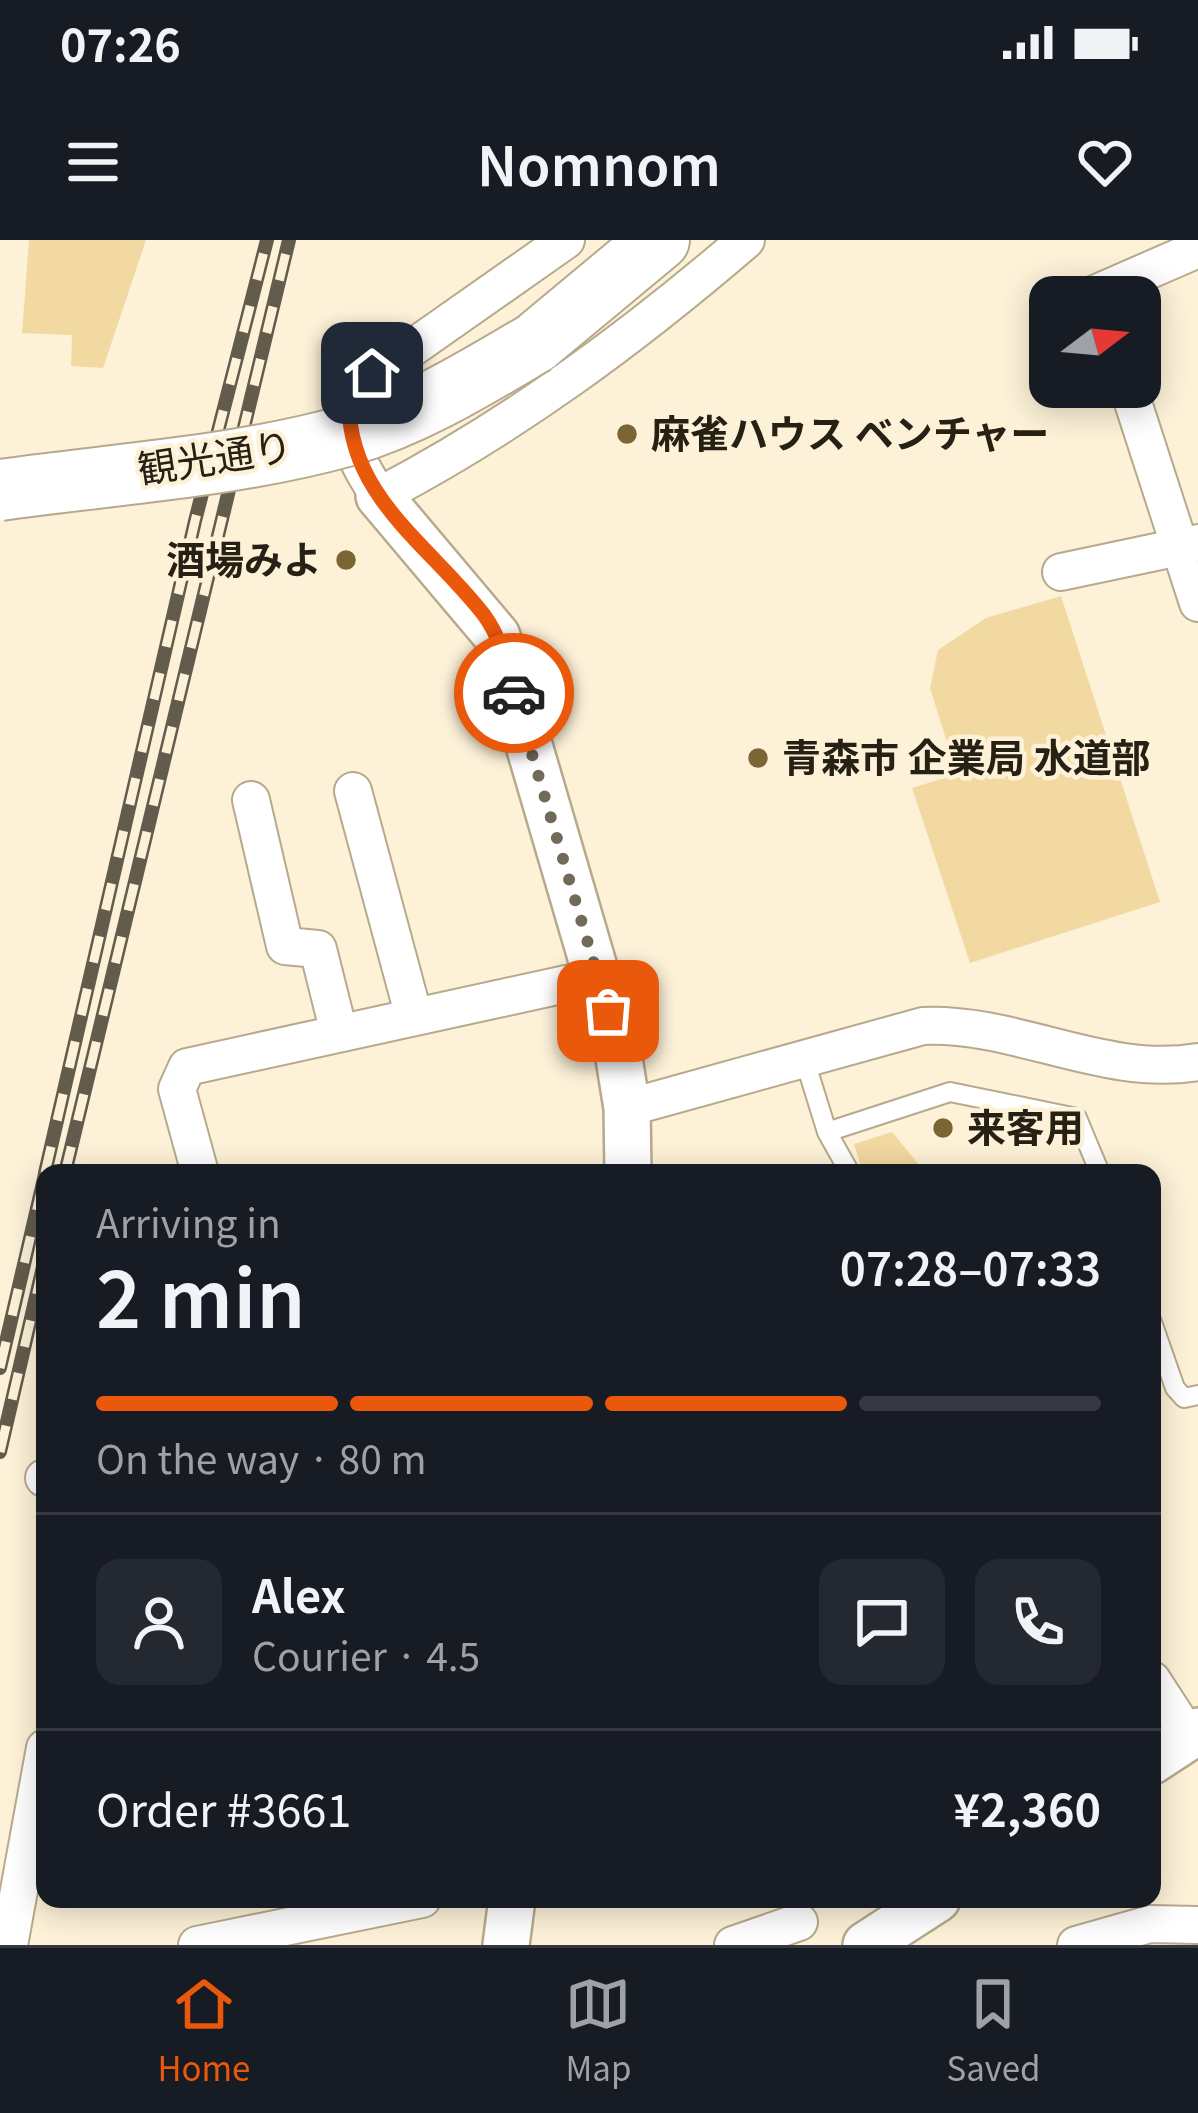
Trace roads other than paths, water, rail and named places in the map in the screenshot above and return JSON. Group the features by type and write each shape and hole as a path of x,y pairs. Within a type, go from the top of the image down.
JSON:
{"highway":[{"name":"観光通り","path":"0,490 248,456 347,435 433,403 536,343 659,240"}],"street":[{"path":"566,240 358,386 349,402 354,456 380,496 497,636 598,977 627,1108 628,1164"},
{"path":"380,496 523,412 650,322 746,240"},
{"path":"1135,276 1198,249"},
{"path":"1136,408 1189,546 1198,603"},
{"path":"1061,572 1189,546"},
{"path":"353,791 414,1017"},
{"path":"251,800 285,946 318,949 339,1034"},
{"path":"198,1164 178,1089 187,1067 598,977"},
{"path":"627,1108 923,1026 961,1024 1148,1069 1198,1062"},
{"path":"1161,1700 1180,1743"},
{"path":"9,1945 36,1809"},
{"path":"196,1945 378,1908"},
{"path":"506,1945 511,1908"},
{"path":"866,1945 924,1908"},
{"path":"733,1945 799,1922"},
{"path":"1076,1945 1150,1924 1198,1925"}],"lane":[{"path":"805,1061 826,1132 845,1164"},
{"path":"826,1132 950,1092 1077,1118 1096,1164"},
{"path":"1161,1349 1174,1388 1184,1398 1198,1395"}],"railway":[{"path":"47,1164 195,521 267,240"},
{"path":"67,1164 289,240"},
{"path":"0,1368 36,1213"},
{"path":"0,1452 36,1297"}],"place":[{"name":"麻雀ハウス ベンチャー","path":"627,434"},
{"name":"酒場みよ","path":"346,560"},
{"name":"青森市 企業局 水道部","path":"758,758"},
{"name":"来客用","path":"943,1128"}]}
